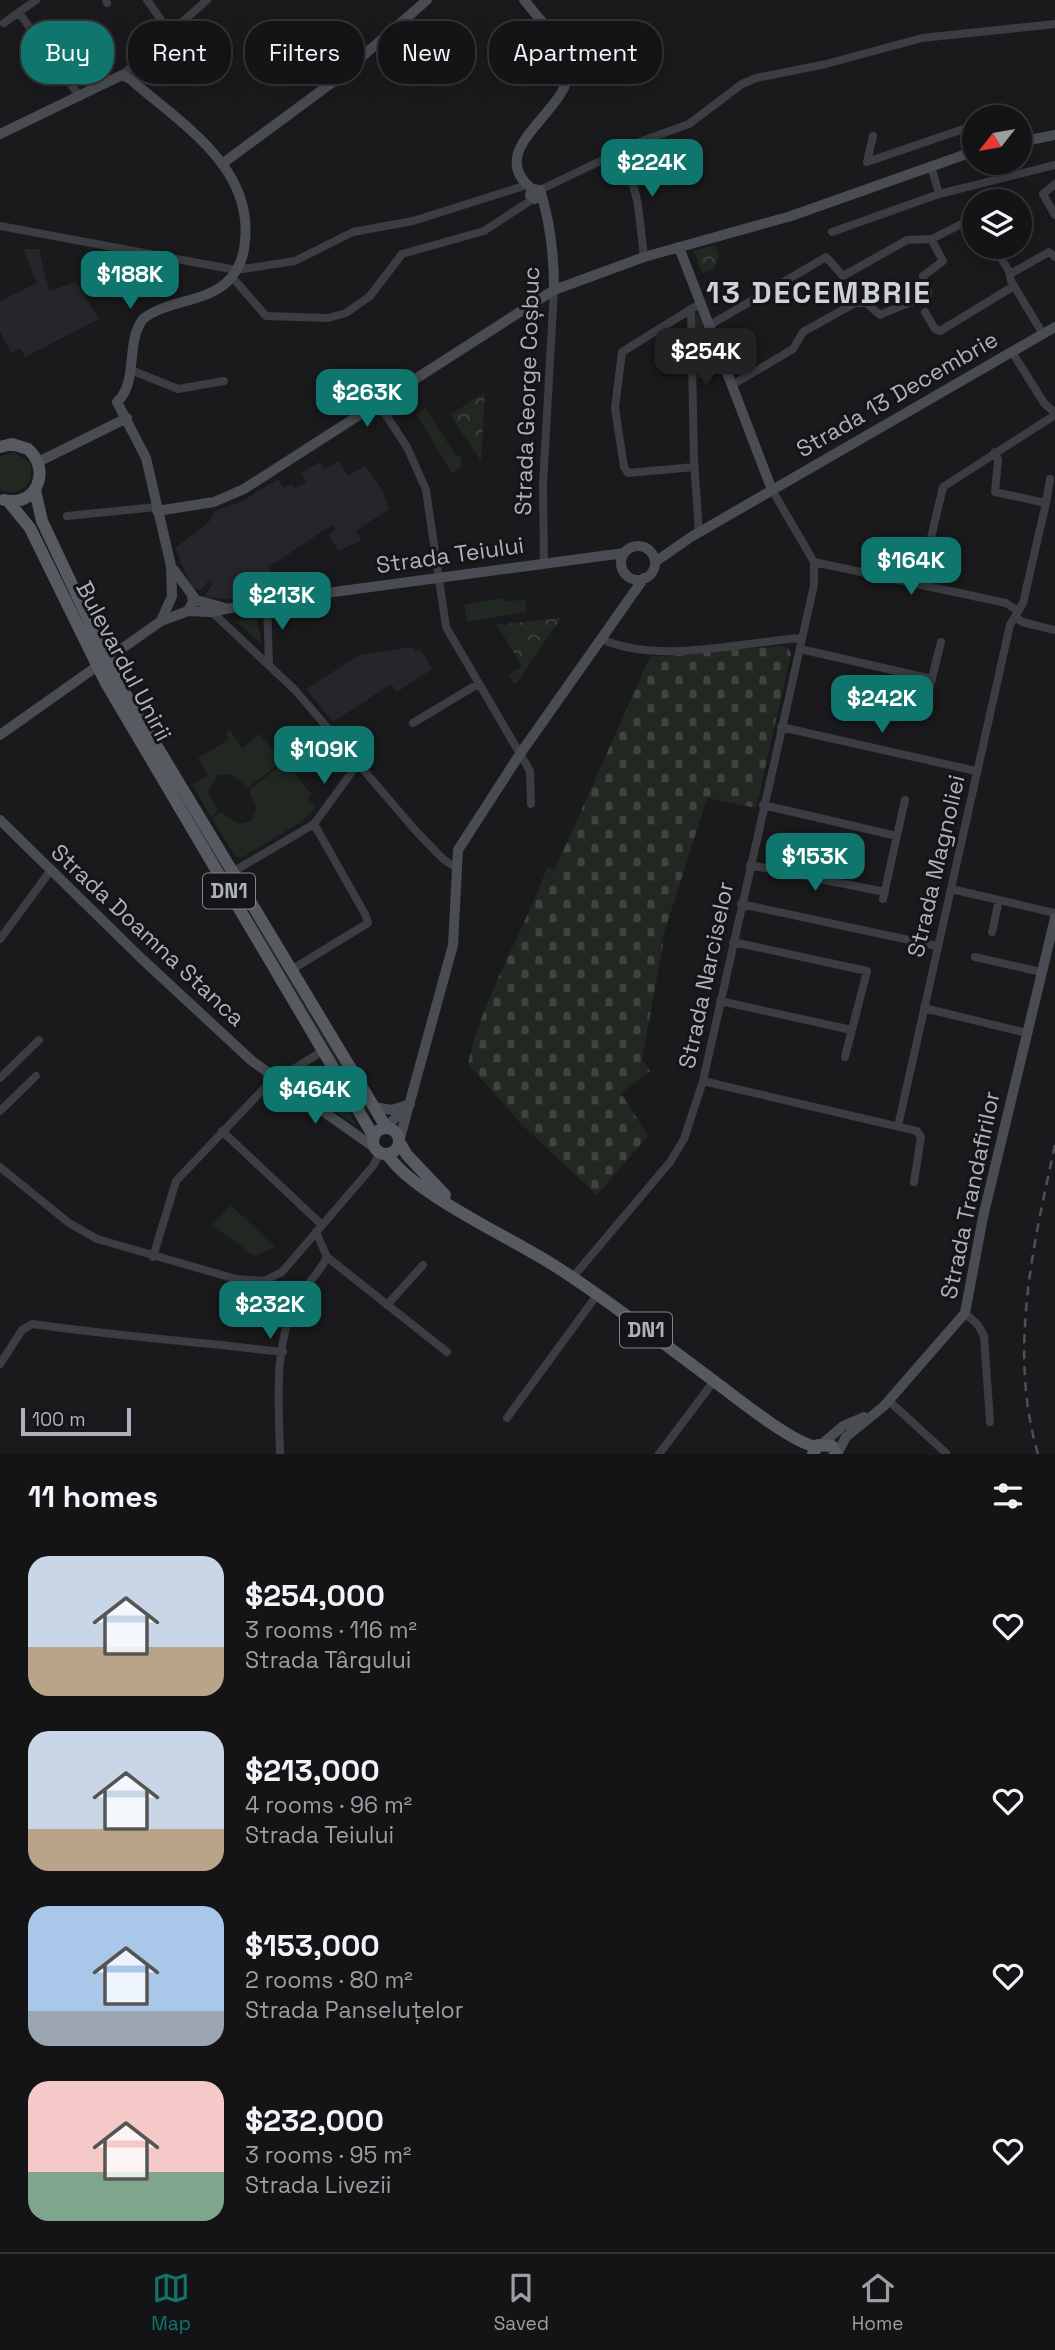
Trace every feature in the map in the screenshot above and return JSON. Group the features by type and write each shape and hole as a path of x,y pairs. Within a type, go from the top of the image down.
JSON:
{"main road":[{"path":"0,435 6,446 28,449 38,462"},
{"name":"Bulevardul Unirii","path":"4,500 25,498 35,490 40,477 38,462"},
{"name":"Bulevardul Unirii","path":"35,490 42,522 104,663 106,683 228,875 379,1148"},
{"name":"Bulevardul Unirii","path":"4,500 30,527 104,663"},
{"name":"Bulevardul Unirii","path":"253,919 291,970 386,1127"},
{"path":"386,1127 379,1130 379,1148 396,1151 400,1140"},
{"name":"DN1","path":"386,1127 395,1130 400,1140"},
{"name":"Strada Doamna Stanca","path":"400,1140 407,1155 455,1206"},
{"name":"Strada Doamna Stanca","path":"379,1148 402,1170 455,1206 573,1277 759,1413 817,1448"},
{"name":"Strada Doamna Stanca","path":"759,1413 805,1454"},
{"name":"DN1","path":"817,1448 832,1446 837,1454"}],"street":[{"path":"5,23 36,0"},
{"path":"147,0 162,21"},
{"path":"185,21 207,0"},
{"path":"223,163 333,82 427,0"},
{"path":"524,0 563,53 568,73 563,92 528,132 520,147 519,169 535,193"},
{"path":"19,13 80,97"},
{"path":"234,273 266,316 336,316 362,303 402,254 484,232 535,193 625,150 689,124 742,84 756,78 826,64 922,38 1055,24"},
{"path":"0,134 80,97 128,70"},
{"path":"122,75 130,79 223,163 236,181 244,210 244,247 234,273 220,288 143,319 137,330 131,370 122,398 127,401 129,421 146,458 171,566 172,599 176,610 184,612"},
{"path":"873,136 867,162 962,129"},
{"path":"1032,140 1055,135"},
{"path":"625,150 637,196 644,257"},
{"path":"66,516 214,502 234,495 554,290 644,257 791,216 962,155"},
{"path":"832,232 939,194 1055,165"},
{"path":"931,166 939,194"},
{"path":"1055,184 1043,194 1055,215"},
{"path":"0,226 234,273 295,261 353,232 535,193"},
{"name":"Strada George Coșbuc","path":"535,193 549,221 553,244 554,290 544,484 544,564"},
{"path":"710,325 826,257 843,276 907,240 931,239 962,224"},
{"path":"732,385 793,349 801,334 855,303 868,304 880,315 895,307 908,305 928,293 922,276 943,261 931,239"},
{"path":"679,247 696,306 694,467 699,533"},
{"path":"1010,274 1049,252 1055,257"},
{"path":"1001,259 1043,334"},
{"name":"Strada 13 Decembrie","path":"925,312 940,331 1014,286"},
{"path":"696,306 710,325 772,490 814,562 1008,604 1022,622 1055,630"},
{"path":"694,467 628,473 624,467 615,408 622,352 696,306"},
{"name":"Strada 13 Decembrie","path":"655,562 673,548 1055,327"},
{"path":"920,584 941,489 1055,414 1044,403 1012,352"},
{"path":"131,370 178,390 224,381"},
{"path":"378,402 407,447 426,490 446,627 531,776 531,804"},
{"path":"38,462 129,421"},
{"path":"995,452 999,460 995,492 1046,503"},
{"name":"Strada Magnoliei","path":"898,1126 1010,625 1023,603 1051,479"},
{"path":"400,1140 453,946 455,867 464,839 520,754 628,604 639,578 652,572 655,562 647,549 636,546 624,553 621,566"},
{"name":"Strada 13 Decembrie","path":"647,549 673,548"},
{"name":"Strada Teiului","path":"184,612 212,612 267,601 624,553"},
{"path":"598,556 614,560 639,578"},
{"name":"Strada Narciselor","path":"573,1277 677,1151 703,1081 814,585 814,562"},
{"path":"2,734 160,621 192,606 190,594 171,566"},
{"path":"160,621 172,599 181,590 205,604 225,608"},
{"path":"267,601 269,663"},
{"path":"212,612 299,693 424,841 455,867"},
{"path":"601,639 624,648 656,652 802,638"},
{"path":"925,706 940,642"},
{"path":"800,649 932,679"},
{"path":"413,723 478,684"},
{"path":"781,727 976,771"},
{"path":"228,875 314,824 355,762"},
{"path":"750,865 884,895 905,800"},
{"path":"763,805 897,836"},
{"name":"Strada Doamna Stanca","path":"0,820 209,1023 274,1080 379,1148"},
{"path":"291,970 367,926 365,914 314,824"},
{"path":"0,939 51,870"},
{"path":"951,888 1055,916"},
{"path":"992,932 999,900"},
{"path":"741,904 937,946"},
{"name":"Strada Trandafirilor","path":"990,1422 984,1336 978,1325 965,1313 984,1217 1055,916"},
{"path":"733,942 867,971 845,1057"},
{"path":"975,957 1041,972"},
{"path":"720,1001 852,1030"},
{"path":"924,1008 1027,1033"},
{"path":"0,1078 39,1040"},
{"path":"153,1258 176,1181 274,1080 324,1050"},
{"path":"0,1111 36,1076"},
{"path":"703,1081 920,1133 914,1182"},
{"path":"374,1107 391,1111 410,1104"},
{"path":"386,1127 410,1104"},
{"path":"222,1131 319,1229 327,1257 447,1352"},
{"path":"0,1167 79,1230 153,1258 236,1279 264,1281 282,1272 373,1167 379,1148"},
{"path":"280,1454 279,1394 288,1324 296,1302 327,1257"},
{"path":"387,1305 423,1265"},
{"path":"507,1418 597,1295"},
{"path":"837,1454 849,1433 889,1401 965,1313"},
{"path":"0,1364 22,1330 32,1325 149,1340 192,1341 283,1352"},
{"path":"659,1454 714,1381"},
{"path":"889,1401 946,1452"},
{"path":"817,1448 848,1423 877,1413"}],"shaded area":[{"path":"23,249 39,249 49,291 76,282 99,319 25,357 20,348 11,353 0,331 0,301 37,283"},
{"path":"339,461 348,476 365,466 382,489 389,509 356,531 361,540 339,551 328,534 336,530 332,525 269,567 272,586 238,591 231,599 204,597 213,584 209,580 200,591 191,586 175,548 209,522 215,511 241,502 278,479 284,488 291,484 295,488 306,482 301,473 320,462 324,470"},
{"path":"412,647 415,651 420,648 432,669 397,692 391,684 333,722 306,689 359,655"}],"green space":[{"path":"715,245 719,257 713,270 702,273 694,251"},
{"path":"698,314 721,371 695,380 695,315"},
{"path":"485,392 481,461 450,415"},
{"path":"425,408 457,457 461,455 461,467 452,473 416,414"},
{"path":"14,452 30,463 31,477 24,488 7,492 0,489 0,456"},
{"path":"505,598 506,602 525,599 527,612 467,622 464,604"},
{"path":"257,618 262,644 235,621"},
{"path":"561,618 514,683 509,675 522,666 497,625"},
{"path":"780,646 788,648 791,654 756,808 707,798 661,943 663,945 642,1059 650,1071 621,1093 648,1136 597,1195 521,1124 468,1064 483,1014 547,868 555,869 650,657"},
{"path":"230,730 242,748 259,734 283,760 248,788 231,774 218,775 208,791 218,811 211,817 192,785 208,775 198,758 229,739 226,733"},
{"path":"285,761 312,795 308,799 316,807 301,822 243,857 236,857 212,819 220,812 239,824 252,821 256,807 249,791"},
{"path":"257,921 369,1107 365,1110 254,922"},
{"path":"321,1065 357,1126 292,1083"},
{"path":"231,1205 275,1247 254,1256 212,1225"}],"railway":[{"path":"1038,1454 1029,1416 1024,1338 1032,1260 1055,1145"}],"district":[{"name":"13 DECEMBRIE","path":"819,293"}]}
